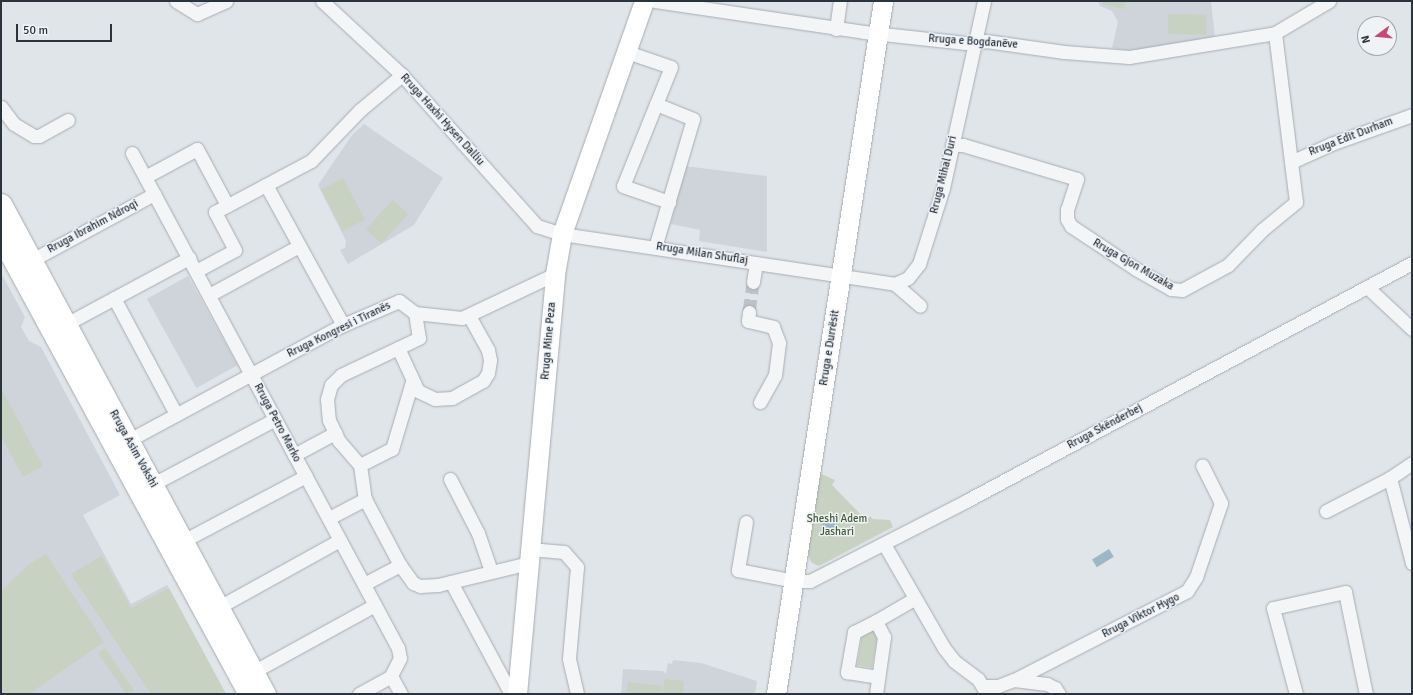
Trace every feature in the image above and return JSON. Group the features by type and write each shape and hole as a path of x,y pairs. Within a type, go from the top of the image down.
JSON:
{"main road":[{"name":"Rruga Mine Peza","path":"517,694 555,274 562,234 644,1"},
{"name":"Rruga e Durrësit","path":"776,694 884,1"},
{"name":"Rruga Asim Vokshi","path":"1,204 265,694"},
{"name":"Rruga Asim Vokshi","path":"1,236 248,694"}],"street":[{"path":"176,1 197,14 226,1"},
{"name":"Rruga Haxhi Hysen Dalliu","path":"324,1 402,75 526,216 537,226 562,234"},
{"name":"Rruga e Bogdanëve","path":"656,1 836,29 975,42 986,41 1064,52 1128,57 1275,33 1329,1"},
{"path":"836,29 840,1"},
{"name":"Rruga Mihal Duri","path":"895,284 908,278 919,264 943,188 984,1"},
{"name":"Rruga Gjon Muzaka","path":"952,145 962,145 1077,179 1067,209 1067,219 1071,226 1130,265 1176,291 1203,281 1228,265 1280,214 1296,202 1275,33"},
{"path":"627,52 671,67 623,186 669,202"},
{"path":"196,271 235,250 215,212 311,161 360,110 402,75"},
{"path":"655,247 693,118 656,104"},
{"path":"1,107 14,124 34,136 39,136 68,120"},
{"name":"Rruga Edit Durham","path":"1291,162 1331,144 1412,115"},
{"path":"145,177 197,149 227,205"},
{"name":"Rruga Petro Marko","path":"132,153 398,648 400,658 391,676"},
{"path":"266,185 343,325"},
{"name":"Rruga Ibrahim Ndroqi","path":"32,260 154,194"},
{"name":"Rruga Milan Shuflaj","path":"562,234 841,276"},
{"path":"209,295 299,246"},
{"path":"66,324 189,258"},
{"path":"753,282 756,263"},
{"name":"Rruga Skënderbej","path":"746,522 738,570 794,581 810,581 884,544 1412,263"},
{"name":"Rruga Kongresi i Tiranës","path":"129,440 343,325 398,301 415,313 462,318 555,274"},
{"path":"841,276 895,284 920,306"},
{"path":"1367,287 1412,329"},
{"path":"114,298 176,414"},
{"path":"749,312 748,320 773,327 779,343 775,375 760,402"},
{"path":"415,313 419,338 342,375 331,385 326,410 335,433 360,465 365,499 400,565 407,577 420,586 451,582 491,571 529,556 564,552 577,567 578,574 569,659 577,694"},
{"path":"398,348 412,382 418,391 430,397 445,400 452,398 483,381 488,373 490,360 488,350 469,316"},
{"path":"360,465 392,449 412,382"},
{"path":"153,484 275,419"},
{"path":"294,455 335,433"},
{"path":"1326,511 1390,478 1412,463"},
{"name":"Rruga Viktor Hygo","path":"986,690 1014,680 1178,598 1193,585 1221,503 1202,465"},
{"path":"183,541 306,476"},
{"path":"1390,478 1412,563"},
{"path":"450,479 478,533 491,571"},
{"path":"329,518 365,499"},
{"path":"219,607 340,540"},
{"path":"884,544 914,599 954,661 986,690"},
{"path":"364,584 400,565"},
{"path":"451,582 511,694"},
{"path":"1296,694 1273,608 1345,592 1366,694"},
{"path":"878,677 847,672 854,632 914,599"},
{"path":"253,672 375,605"},
{"path":"876,621 884,637 876,694"},
{"path":"359,694 391,676 401,694"},
{"name":"Rruga Viktor Hygo","path":"1014,680 1047,684 1055,688 1059,694"}],"shaded area":[{"path":"1098,1 1211,1 1215,37 1133,51 1112,48 1118,22 1112,11 1100,6"},
{"path":"364,124 443,178 414,225 348,264 340,250 345,248 346,241 318,185 352,135"},
{"path":"684,166 767,176 767,252 699,241 700,230 671,224"},
{"path":"1,273 25,317 21,327 29,341 41,347 120,495 83,515 131,604 167,585 226,694 1,694"},
{"path":"188,276 237,365 196,388 147,299"},
{"path":"673,660 701,663 757,681 755,694 621,694 623,669 663,671 666,674 668,663 672,664"}],"green space":[{"path":"1103,1 1126,1 1124,9 1102,4"},
{"path":"1168,14 1207,15 1207,35 1168,34"},
{"path":"343,178 365,219 343,231 321,190"},
{"path":"393,200 408,214 381,244 366,229"},
{"path":"1,388 43,466 23,477 1,436"},
{"name":"Sheshi Adem Jashari","path":"819,473 835,480 832,485 866,520 871,516 872,519 890,520 893,527 819,566 812,563 806,552"},
{"path":"46,554 104,642 29,694 1,694 1,591 28,565"},
{"path":"102,556 131,608 169,588 226,694 151,694 71,574"},
{"path":"873,630 877,638 872,668 857,665 862,636"},
{"path":"105,648 135,692 132,694 126,694 98,653"},
{"path":"665,679 684,681 683,694 662,694"},
{"path":"628,682 662,686 661,694 626,694"}],"water":[{"path":"826,519 834,519 839,524 837,535 834,537 826,537 821,532 821,524"},
{"path":"1109,549 1114,557 1097,567 1092,560"}],"tunnel":[{"path":"749,312 753,282"}]}
